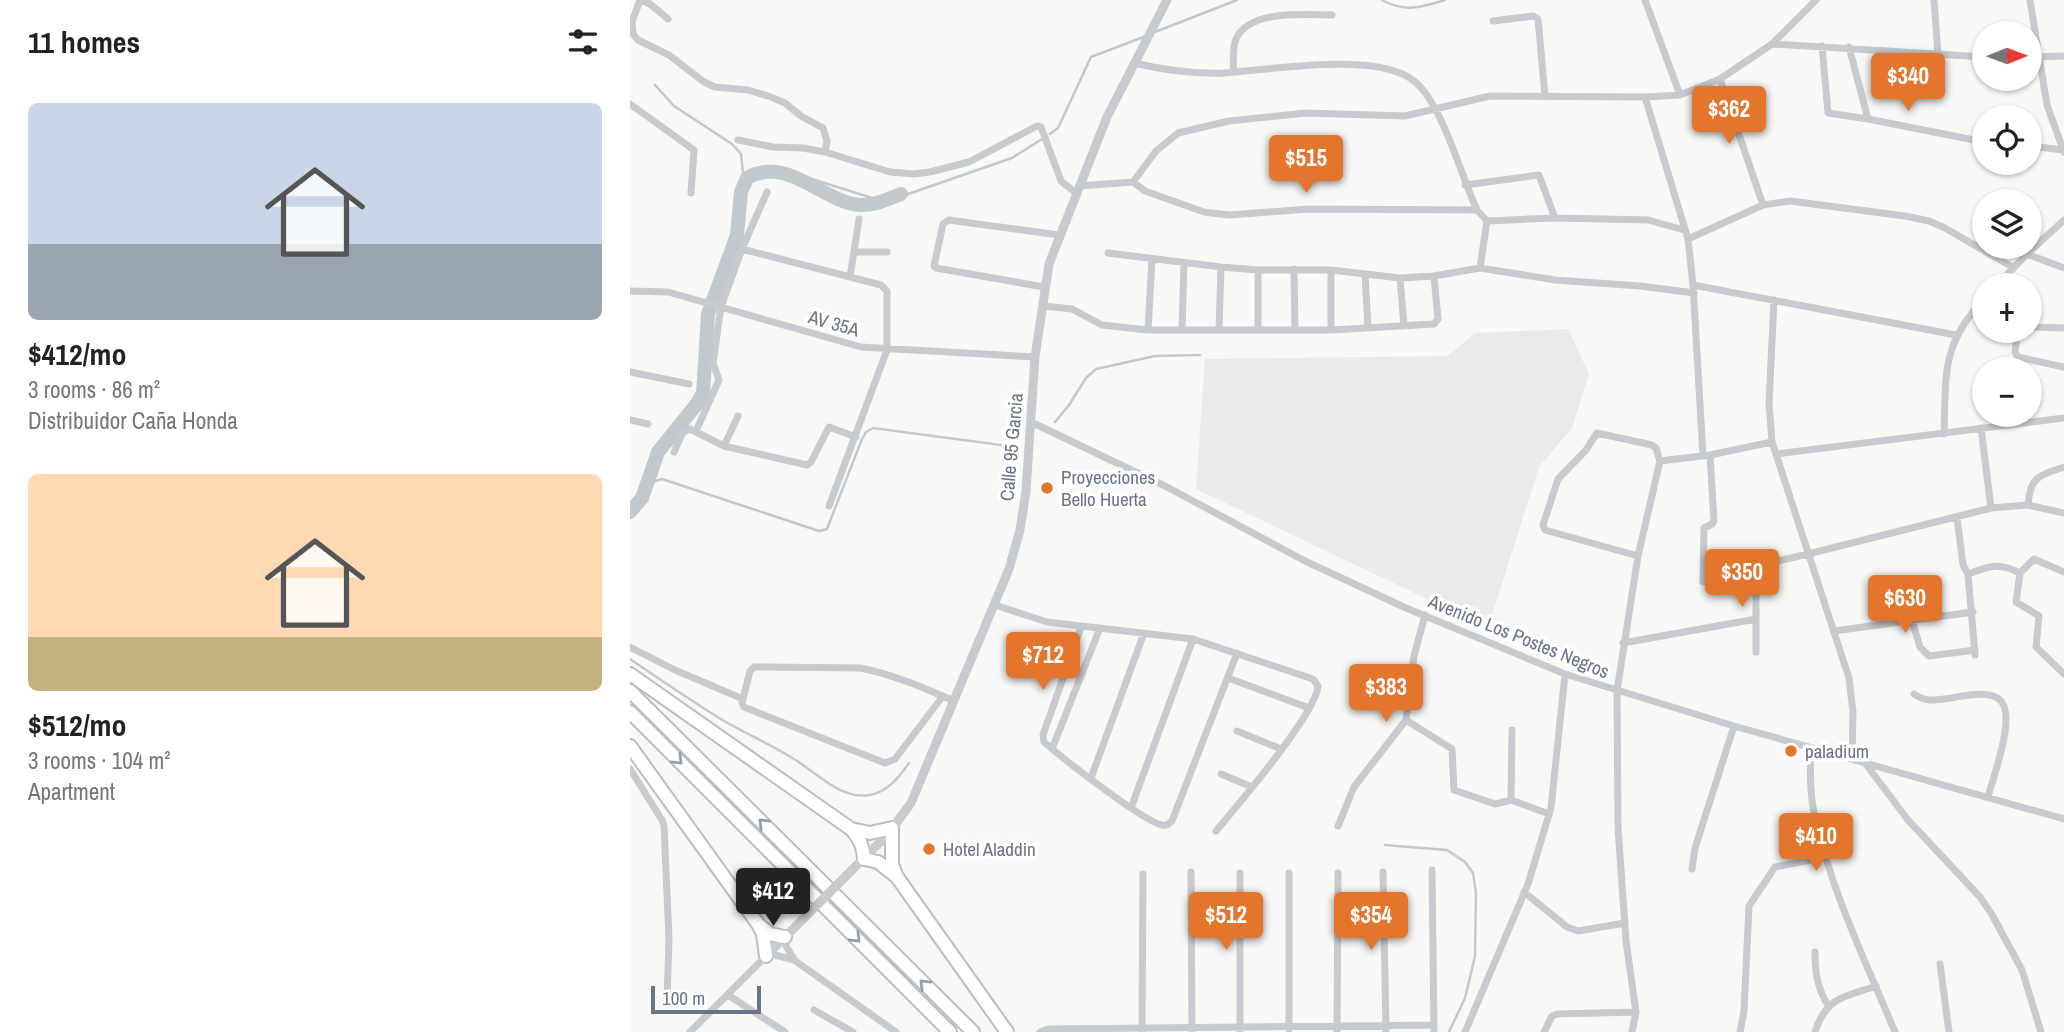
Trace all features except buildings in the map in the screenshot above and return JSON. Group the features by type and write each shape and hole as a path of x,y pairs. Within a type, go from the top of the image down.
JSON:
{"main road":[{"path":"630,674 851,829 859,838 864,859 878,862 897,877"},
{"path":"630,691 973,1032"},
{"path":"630,712 950,1032"},
{"path":"630,746 758,924 763,934 766,956"},
{"path":"851,829 870,833 892,828 892,864 897,877 1007,1032"},
{"path":"758,924 770,934 785,937"}],"street":[{"path":"668,19 641,0 632,22 634,34 638,40 669,55 709,84 748,90 789,105 801,116 823,128 827,137 825,152"},
{"name":"Calle 95 Garcia","path":"766,956 864,859 911,803 995,605 1010,567 1027,491 1035,357 1044,287 1059,235 1107,117 1167,0"},
{"path":"1645,0 1680,94"},
{"path":"1934,0 1938,54"},
{"path":"2030,0 2031,21"},
{"path":"1133,182 1156,151 1178,133 1229,121 1293,114 1405,116 1490,96 1645,97 1680,94 1720,79 1772,44 1814,1"},
{"path":"1233,72 1235,41 1242,29 1252,21 1276,16 1332,15"},
{"path":"1493,21 1533,16 1538,19 1545,96"},
{"path":"1772,44 1972,56"},
{"path":"1822,46 1828,113 1972,140"},
{"path":"1849,47 1868,119"},
{"path":"2042,57 2064,56"},
{"path":"1134,63 1158,68 1233,72 1365,65 1414,80 1436,108 1465,185 1477,210 1487,221"},
{"path":"1720,79 1763,205"},
{"path":"2042,87 2064,151 2042,148"},
{"path":"1645,97 1688,239 1694,289 1714,521 1704,528 1703,582"},
{"path":"630,104 694,149 691,193"},
{"path":"738,140 773,147 825,152 890,172 923,173 969,162 1037,126 1041,127 1061,181 1078,189 1133,182 1145,191 1204,212 1229,215 1308,209 1477,210"},
{"path":"1465,185 1539,175 1555,218"},
{"path":"696,431 719,380 713,363 718,306 766,192"},
{"path":"1688,239 1763,205 1790,201 1929,221 2014,268"},
{"path":"1487,221 1555,218 1648,220 1684,230"},
{"path":"850,277 859,219"},
{"path":"1044,287 936,268 934,266 943,224 949,220 1059,235"},
{"path":"2042,240 2064,220"},
{"path":"1480,268 1487,221"},
{"path":"742,249 881,285 887,291 887,350 830,506"},
{"path":"854,252 887,252"},
{"path":"1108,253 1221,267 1331,270 1400,278 1434,276 1480,268 1555,280 1694,289 1774,300 1956,335"},
{"path":"2009,273 2022,259"},
{"path":"2040,259 2064,268"},
{"path":"1148,330 1152,260"},
{"path":"1182,330 1184,263"},
{"path":"1219,330 1221,267"},
{"path":"1294,269 1295,329"},
{"path":"1258,270 1258,329"},
{"path":"1331,270 1331,330"},
{"path":"1366,274 1368,328"},
{"path":"1043,306 1072,309 1102,325 1148,330 1331,330 1404,326 1437,323 1434,276"},
{"path":"1400,278 1404,326"},
{"name":"AV 35A","path":"630,291 668,292 861,347 1035,357"},
{"path":"1774,300 1769,402 1772,442 1849,678 1853,712 1852,759"},
{"path":"1944,434 1948,353 1956,335 1972,317"},
{"path":"2042,327 2064,328"},
{"path":"2016,343 2015,352 2018,356 2064,367"},
{"path":"630,372 689,384"},
{"path":"724,446 738,416"},
{"path":"1776,454 2064,418"},
{"path":"630,420 648,424"},
{"name":"Avenido Los Postes Negros","path":"1031,422 1179,493 1305,561 1565,674 1734,726 2064,819"},
{"path":"674,452 683,432 690,429 724,446 807,465 829,427 856,437"},
{"path":"1981,428 1991,508"},
{"path":"1632,1032 1636,1012 1625,923 1618,827 1617,691 1638,556 1660,461 1656,448 1652,445 1597,433 1586,450 1558,479 1543,525 1545,530 1638,556"},
{"path":"1660,461 1707,456 1772,442"},
{"path":"2028,505 2029,488 2039,475 2064,467"},
{"path":"1703,572 1756,566 1991,508 2028,505 2064,513"},
{"path":"1912,620 1920,647 1929,656 1975,652 1968,574 1963,565 1956,517"},
{"path":"2064,572 2035,559 2020,573 2016,602 2039,616 2036,648 2064,674"},
{"path":"1968,574 1989,566 2004,565 2020,573"},
{"path":"1756,566 1756,652"},
{"path":"995,605 1036,619 1194,639 1312,679 1318,686 1318,693 1309,708 1281,749 1216,831"},
{"path":"1834,631 1973,612"},
{"path":"1338,826 1354,787 1406,720 1414,656 1425,615"},
{"path":"1623,643 1756,619"},
{"path":"1081,626 1043,735 1044,742 1131,808 1162,825 1168,825 1172,821 1237,653"},
{"path":"1052,749 1100,628"},
{"path":"1091,778 1144,634"},
{"path":"1131,808 1194,639"},
{"path":"630,647 674,670 743,699"},
{"path":"943,696 895,759 885,763 744,707 743,699 750,671 754,667 860,668 943,696 954,701"},
{"path":"1465,1032 1524,892 1549,814 1565,674"},
{"path":"1228,678 1309,708"},
{"path":"1914,694 1931,701 1978,694 1989,695 1997,697 2004,704 2006,730 1988,797"},
{"path":"1406,720 1452,749 1454,790 1496,804 1511,800 1549,814"},
{"path":"1692,869 1695,848 1734,726"},
{"path":"1511,800 1512,730"},
{"path":"1237,731 1281,749"},
{"path":"1810,748 1813,809 1826,858 1841,906 1895,1032"},
{"path":"1864,762 1908,820 1980,897 1991,913 2022,970 2041,1032"},
{"path":"630,769 664,826 667,1001"},
{"path":"1221,774 1252,787"},
{"path":"1740,1032 1751,900 1775,867 1826,858"},
{"path":"1040,1032 1048,1029 1434,1029 1432,870"},
{"path":"1191,872 1192,1030"},
{"path":"1383,872 1386,1029"},
{"path":"1240,873 1240,1030"},
{"path":"1289,873 1289,1030"},
{"path":"1337,1029 1338,873"},
{"path":"1142,1030 1143,874"},
{"path":"1524,892 1566,927 1578,931 1625,923"},
{"path":"785,937 786,946 794,960"},
{"path":"1815,952 1815,976 1820,993 1828,1005"},
{"path":"691,1032 766,956 775,955 794,960 896,1032"},
{"path":"1940,964 1949,1032"},
{"path":"1815,1032 1819,1018 1828,1005 1876,986"},
{"path":"728,995 785,1032"},
{"path":"814,1010 853,1032"},
{"path":"1544,1032 1552,1016 1557,1014 1636,1012"}],"shaded area":[{"path":"1568,329 1589,374 1572,428 1539,467 1488,628 1196,489 1205,359 1448,356 1475,333"}],"waterway":[{"path":"1155,32 1237,0"},
{"path":"1382,0 1406,8 1445,0"},
{"path":"1050,134 1058,128 1091,57 1146,36"},
{"path":"630,508 649,483 657,448 664,437 698,408 702,389 705,313 733,247 739,223 739,197 744,181 741,154 732,144 674,106 655,85"},
{"path":"744,181 770,170 796,174 885,202 1012,158 1042,139"},
{"path":"630,512 642,498 658,452 703,393 708,314 737,235 741,192 747,178 762,172 790,175 831,196 859,205 875,203 901,194"},
{"path":"1055,422 1086,378 1096,369 1155,356 1200,355"},
{"path":"649,483 662,479 819,531 827,529 862,439 866,432 873,428 1016,447"},
{"path":"630,659 719,718 802,764 829,784 849,793 876,794 897,778 909,763"},
{"path":"1385,845 1447,850 1465,862 1473,873 1476,893 1475,956 1465,998 1449,1032"}],"place":[{"name":"Proyecciones Bello Huerta","path":"1047,488"},
{"name":"paladium","path":"1791,751"},
{"name":"Hotel Aladdin","path":"929,849"}]}
